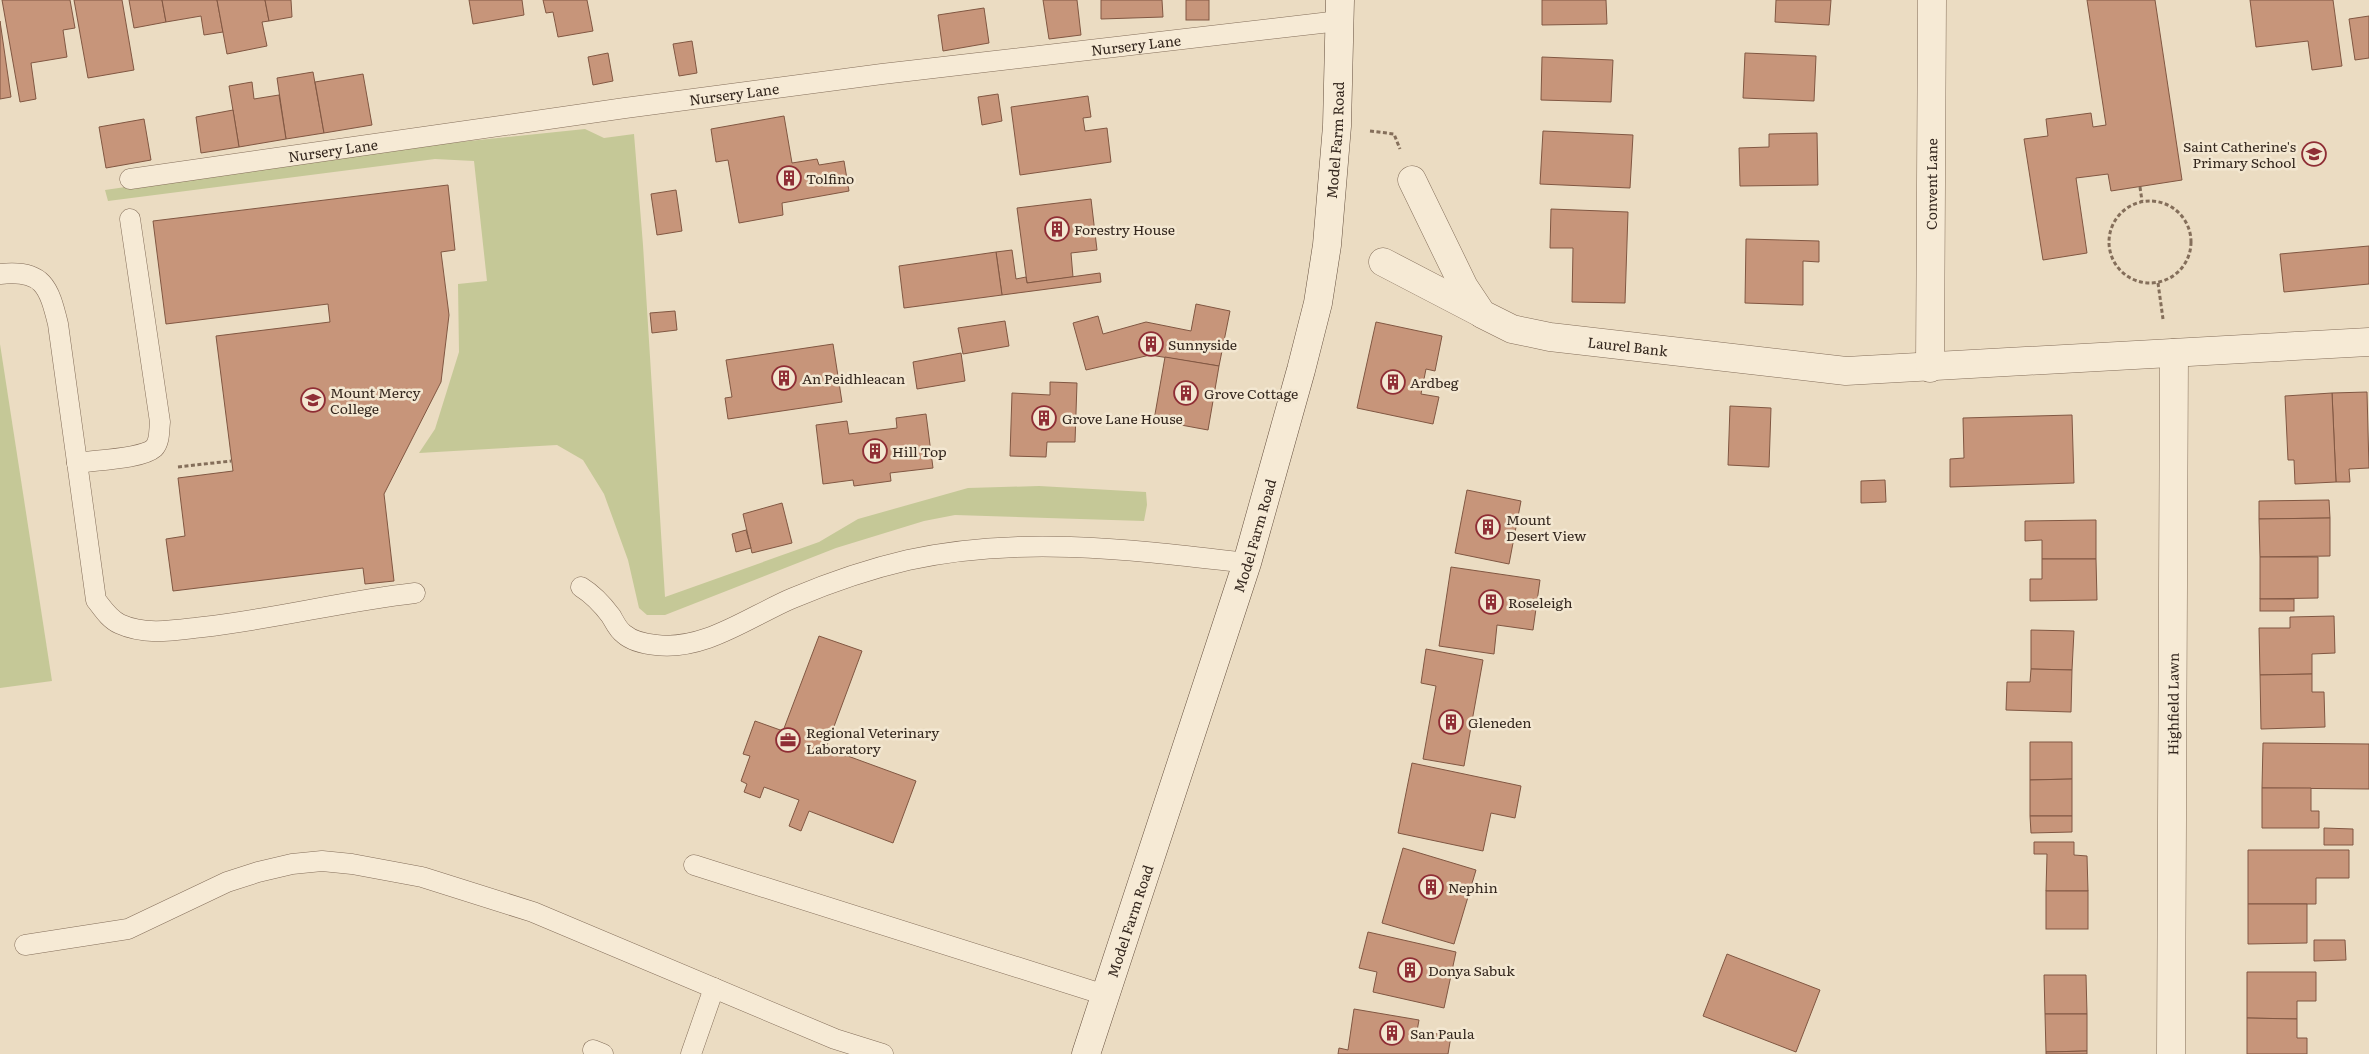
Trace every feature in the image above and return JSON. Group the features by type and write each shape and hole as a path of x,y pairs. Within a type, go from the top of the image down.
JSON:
{"street":[{"name":"Convent Lane","path":"1930,368 1932,0"},
{"name":"Model Farm Road","path":"1086,1054 1247,563 1318,303 1327,245 1337,126 1340,10"},
{"name":"Laurel Bank","path":"1412,180 1464,287 1482,314 1512,329 1550,337 1846,371 1930,368"},
{"path":"1383,262 1482,314"},
{"path":"1930,368 2369,342"},
{"name":"Highfield Lawn","path":"2171,1054 2174,353"}],"lane":[{"name":"Nursery Lane","path":"130,179 1340,10"},
{"path":"77,463 144,453 155,447 158,440 160,422 130,219"},
{"path":"0,274 19,272 34,278 46,286 53,303 58,324 96,600 110,619 121,625 143,630 164,631 246,622 415,593"},
{"path":"581,587 603,605 623,634 634,640 656,645 681,645 703,640 793,598 857,574 951,551 1048,546 1140,550 1247,563"},
{"path":"25,945 128,929 227,882 292,864 322,861 381,868 422,877 533,912 835,1039 883,1054"},
{"path":"694,865 1105,995"},
{"path":"691,1054 714,988"}],"path":[{"path":"1337,126 1394,134 1412,180"},
{"path":"2140,187 2142,201"},
{"path":"2154,200 2173,207 2186,221 2191,233 2192,246 2188,259 2181,270 2171,278 2158,282 2144,283 2130,279 2119,270 2112,257 2108,243 2110,229 2117,216 2128,206 2142,201 2154,200"}],"green space":[{"path":"585,129 604,138 634,134 643,245 665,597 819,542 858,519 968,488 1039,486 1146,492 1147,505 1144,521 955,515 924,521 836,548 665,615 647,615 639,608 628,560 604,494 583,460 557,445 419,453 435,429 459,352 458,284 487,281 474,161 435,159 108,201 105,190 373,151"},
{"path":"0,344 52,681 0,688"}],"building":[{"path":"2,0 70,0 75,28 63,30 67,57 31,63 36,99 20,102"},
{"path":"74,0 122,0 134,70 88,78"},
{"path":"129,0 162,0 166,22 134,28"},
{"path":"162,0 217,0 223,32 204,35 201,16 166,22"},
{"path":"217,0 265,0 269,21 262,22 267,46 227,54"},
{"path":"265,0 291,0 292,17 269,21"},
{"path":"469,0 522,0 524,15 473,24"},
{"path":"543,0 587,0 593,31 558,37 553,12 546,13"},
{"path":"1043,0 1077,0 1081,35 1049,39"},
{"path":"1101,0 1162,0 1163,17 1101,19"},
{"path":"1186,0 1209,0 1209,20 1186,20"},
{"path":"1542,0 1606,0 1607,24 1542,25"},
{"path":"1776,0 1831,0 1829,25 1775,22"},
{"path":"2087,0 2155,0 2182,180 2111,191 2108,174 2076,178 2087,253 2043,260 2024,139 2048,136 2046,119 2091,113 2093,127 2106,125"},
{"path":"2250,0 2333,0 2342,66 2312,70 2308,41 2256,47"},
{"path":"984,8 989,43 943,51 938,15"},
{"path":"2369,16 2369,58 2355,60 2349,19"},
{"path":"0,21 11,97 0,99"},
{"path":"692,41 697,73 679,76 673,44"},
{"path":"608,53 613,81 593,85 588,57"},
{"path":"1745,53 1816,56 1814,101 1743,98"},
{"path":"1542,57 1613,60 1611,102 1541,100"},
{"path":"313,72 324,133 286,139 277,78"},
{"path":"363,74 372,125 324,133 315,82"},
{"path":"252,82 254,99 279,95 286,139 239,147 229,86"},
{"path":"998,94 1002,121 982,125 978,97"},
{"path":"1088,96 1091,117 1083,118 1085,131 1107,128 1111,162 1020,175 1011,107"},
{"path":"233,110 239,147 201,153 196,117"},
{"name":"Tolfino","path":"784,116 792,163 817,159 819,165 844,161 849,191 782,203 783,215 739,223 728,160 716,162 711,129"},
{"path":"144,119 151,160 106,168 99,127"},
{"path":"1543,131 1633,135 1630,188 1540,184"},
{"path":"1817,133 1818,185 1740,186 1739,148 1769,147 1769,134"},
{"name":"Mount Mercy College","path":"448,185 455,250 441,252 449,315 441,382 384,494 394,581 365,584 363,568 173,591 166,539 185,536 178,478 233,471 216,336 330,322 328,304 166,324 153,221"},
{"path":"676,190 682,231 657,235 651,194"},
{"name":"Forestry House","path":"1091,199 1097,250 1071,253 1073,277 1027,283 1017,208"},
{"path":"1551,209 1628,212 1625,303 1572,302 1573,248 1550,248"},
{"path":"1746,239 1819,241 1819,262 1803,261 1803,305 1745,303"},
{"path":"2369,246 2369,284 2284,292 2280,254"},
{"path":"1012,250 1016,279 1026,277 1027,283 1100,273 1101,282 1002,295 996,252"},
{"path":"996,252 1002,295 904,308 899,266"},
{"name":"Sunnyside","path":"1196,304 1230,311 1219,366 1150,355 1086,370 1073,323 1098,316 1103,334 1146,322 1191,331"},
{"path":"675,311 677,330 652,333 650,313"},
{"path":"1005,321 1009,346 963,354 958,328"},
{"name":"Ardbeg","path":"1376,322 1442,336 1435,371 1426,369 1421,394 1439,397 1433,424 1357,408"},
{"name":"An Peidhleacan","path":"833,344 842,402 728,419 725,398 732,397 726,360"},
{"path":"961,353 965,381 917,389 913,362"},
{"name":"Grove Cottage","path":"1165,357 1219,366 1208,430 1154,420"},
{"name":"Grove Lane House","path":"1050,382 1077,383 1075,442 1047,442 1046,457 1010,456 1012,393 1050,395"},
{"path":"2367,392 2369,468 2349,469 2350,482 2336,482 2332,393"},
{"path":"2332,393 2336,482 2295,484 2294,460 2288,460 2285,396"},
{"path":"1730,406 1771,408 1769,467 1728,465"},
{"name":"Hill Top","path":"926,414 933,468 890,473 891,481 854,486 853,480 823,484 816,425 847,421 849,434 897,428 896,418"},
{"path":"2072,415 2074,483 1950,487 1950,459 1964,458 1963,418"},
{"path":"1885,480 1886,502 1861,503 1861,481"},
{"name":"Mount Desert View","path":"1467,490 1521,501 1509,564 1455,553"},
{"path":"2329,500 2330,518 2259,519 2259,501"},
{"path":"782,503 792,543 752,553 743,514"},
{"path":"2330,518 2330,556 2260,557 2259,519"},
{"path":"2096,520 2096,559 2042,559 2042,540 2025,541 2025,521"},
{"path":"746,530 751,548 736,552 732,534"},
{"path":"2260,557 2318,557 2318,598 2260,599"},
{"path":"2042,559 2096,559 2097,600 2030,601 2030,579 2042,579"},
{"name":"Roseleigh","path":"1451,567 1540,580 1533,630 1497,625 1494,654 1439,646"},
{"path":"2260,599 2294,599 2294,611 2260,611"},
{"path":"2334,616 2335,653 2312,654 2312,674 2260,675 2259,628 2290,628 2290,617"},
{"path":"2031,630 2074,631 2072,670 2031,669"},
{"name":"Regional Veterinary Laboratory","path":"819,636 862,651 826,748 916,781 893,843 809,811 801,831 789,826 799,800 764,787 760,798 744,792 747,784 741,781 750,756 743,754 755,721 783,731"},
{"name":"Gleneden","path":"1426,649 1483,660 1464,766 1423,759 1436,686 1421,683"},
{"path":"2031,669 2072,670 2071,712 2006,710 2007,682 2030,682"},
{"path":"2312,674 2312,692 2324,692 2325,727 2261,729 2260,675"},
{"path":"2030,742 2072,742 2072,779 2030,780"},
{"path":"2263,743 2369,744 2369,789 2262,788"},
{"path":"1412,763 1521,786 1515,818 1491,813 1483,851 1398,833"},
{"path":"2072,779 2072,816 2030,816 2030,780"},
{"path":"2262,788 2311,788 2311,811 2319,811 2319,828 2262,828"},
{"path":"2030,816 2072,816 2072,832 2031,833"},
{"path":"2324,828 2353,829 2353,845 2324,845"},
{"path":"2034,842 2074,842 2074,855 2087,856 2088,891 2046,891 2047,854 2034,854"},
{"name":"Nephin","path":"1403,848 1476,870 1454,944 1382,923"},
{"path":"2248,850 2349,850 2349,878 2316,878 2316,904 2248,904"},
{"path":"2046,891 2088,891 2088,929 2046,929"},
{"path":"2248,904 2307,904 2307,943 2248,944"},
{"name":"Donya Sabuk","path":"1368,932 1456,952 1444,1008 1373,992 1377,972 1359,968"},
{"path":"2314,940 2345,940 2346,960 2314,961"},
{"path":"1727,954 1820,990 1796,1052 1703,1016"},
{"path":"2247,972 2316,972 2316,1001 2297,1001 2297,1019 2247,1018"},
{"path":"2044,975 2086,975 2087,1014 2045,1014"},
{"name":"San Paula","path":"1354,1009 1419,1020 1417,1031 1451,1036 1448,1054 1338,1054 1339,1048 1348,1050"},
{"path":"2045,1014 2087,1014 2087,1051 2046,1052"},
{"path":"2247,1018 2297,1019 2297,1038 2307,1038 2307,1054 2247,1054"},
{"path":"2087,1051 2087,1054 2046,1054 2046,1052"}],"place":[{"name":"Saint Catherine's Primary School","path":"2314,154"},
{"name":"Tolfino","path":"789,178"},
{"name":"Forestry House","path":"1057,229"},
{"name":"Sunnyside","path":"1151,344"},
{"name":"An Peidhleacan","path":"784,378"},
{"name":"Ardbeg","path":"1393,382"},
{"name":"Grove Cottage","path":"1186,393"},
{"name":"Mount Mercy College","path":"313,400"},
{"name":"Grove Lane House","path":"1044,418"},
{"name":"Hill Top","path":"875,451"},
{"name":"Mount Desert View","path":"1488,527"},
{"name":"Roseleigh","path":"1491,602"},
{"name":"Gleneden","path":"1451,722"},
{"name":"Regional Veterinary Laboratory","path":"788,740"},
{"name":"Nephin","path":"1431,887"},
{"name":"Donya Sabuk","path":"1410,970"},
{"name":"San Paula","path":"1392,1033"}]}
